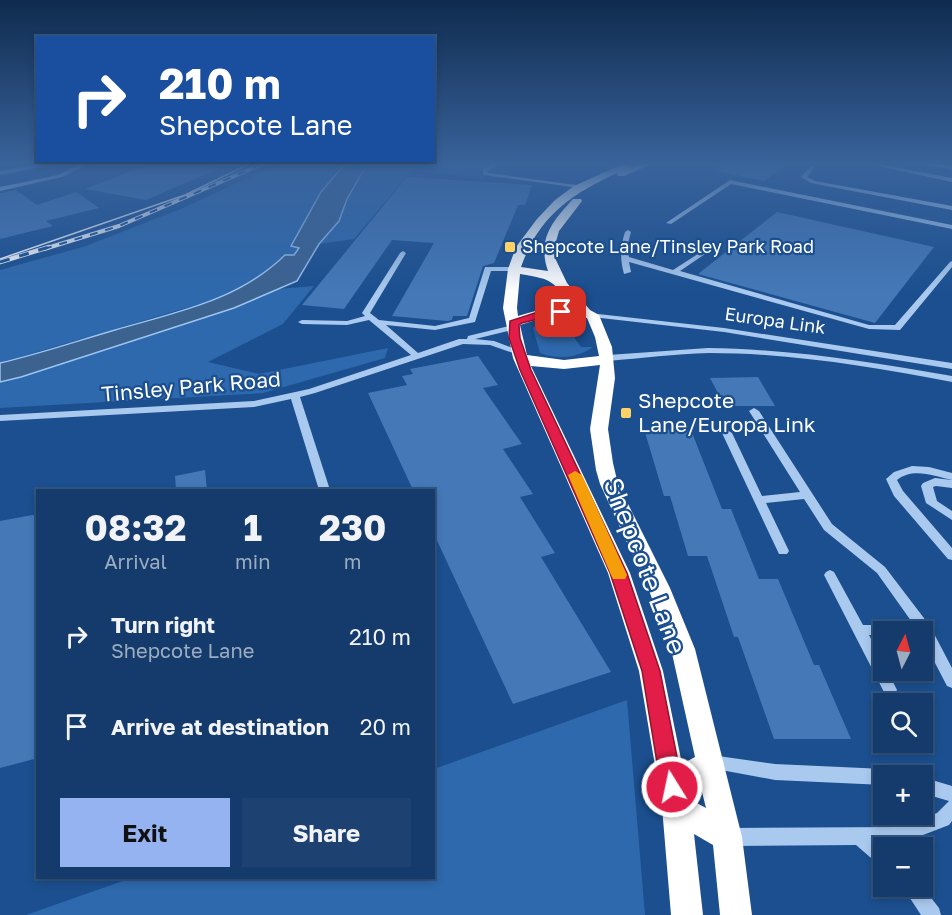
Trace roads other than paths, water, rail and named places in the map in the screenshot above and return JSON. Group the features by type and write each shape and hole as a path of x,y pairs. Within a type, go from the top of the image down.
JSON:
{"highway":[{"name":"Shepcote Lane","path":"554,207 540,221 522,247 514,269 510,306 520,355 619,573 651,671 676,807 687,915"},
{"name":"Shepcote Lane","path":"572,207 557,223 550,235 547,248 559,280 589,314 604,340 608,359 607,384 599,428 609,484 659,588 683,649 727,837 736,915"},
{"path":"540,221 557,223"},
{"path":"514,269 559,280"},
{"path":"514,325 547,312 589,314"},
{"path":"520,355 536,363 564,366 608,359"},
{"path":"605,542 634,537"},
{"path":"711,762 688,776 676,807 727,837"}],"street":[{"path":"669,223 693,207"},
{"path":"852,207 952,227"},
{"path":"627,272 624,258 625,238 628,232"},
{"path":"674,272 706,251"},
{"path":"403,253 366,313 417,356"},
{"path":"624,258 745,296 869,327 897,328 952,263"},
{"path":"302,322 347,323 374,320 435,328 472,320 488,269 514,269"},
{"name":"Europa Link","path":"589,314 747,334 952,366"},
{"path":"462,341 514,325"},
{"name":"Tinsley Park Road","path":"0,418 254,404 295,396 462,341 491,343 520,355"},
{"name":"Europa Link","path":"608,359 675,353 747,352 843,362 952,379"},
{"path":"295,396 325,489"},
{"path":"754,411 828,527 882,570 919,621"},
{"path":"727,433 783,550"},
{"path":"952,477 920,470 898,472 891,479 898,493 952,556"},
{"path":"952,484 935,482 927,486 932,502 952,516"},
{"path":"759,500 806,495"},
{"path":"830,575 890,690"},
{"path":"859,630 873,630"},
{"path":"933,645 952,682"},
{"path":"711,762 775,772 873,776"},
{"path":"933,788 952,794"},
{"path":"727,837 897,836 943,819 952,808"},
{"path":"860,836 873,848"},
{"path":"919,897 932,915"}],"tram line":[{"path":"0,259 151,207"}],"railway":[{"path":"44,249 119,226 164,207"},
{"path":"0,262 49,247"}],"place":[{"name":"Shepcote Lane/Tinsley Park Road","path":"510,247"},
{"name":"Shepcote Lane/Europa Link","path":"626,413"}]}
